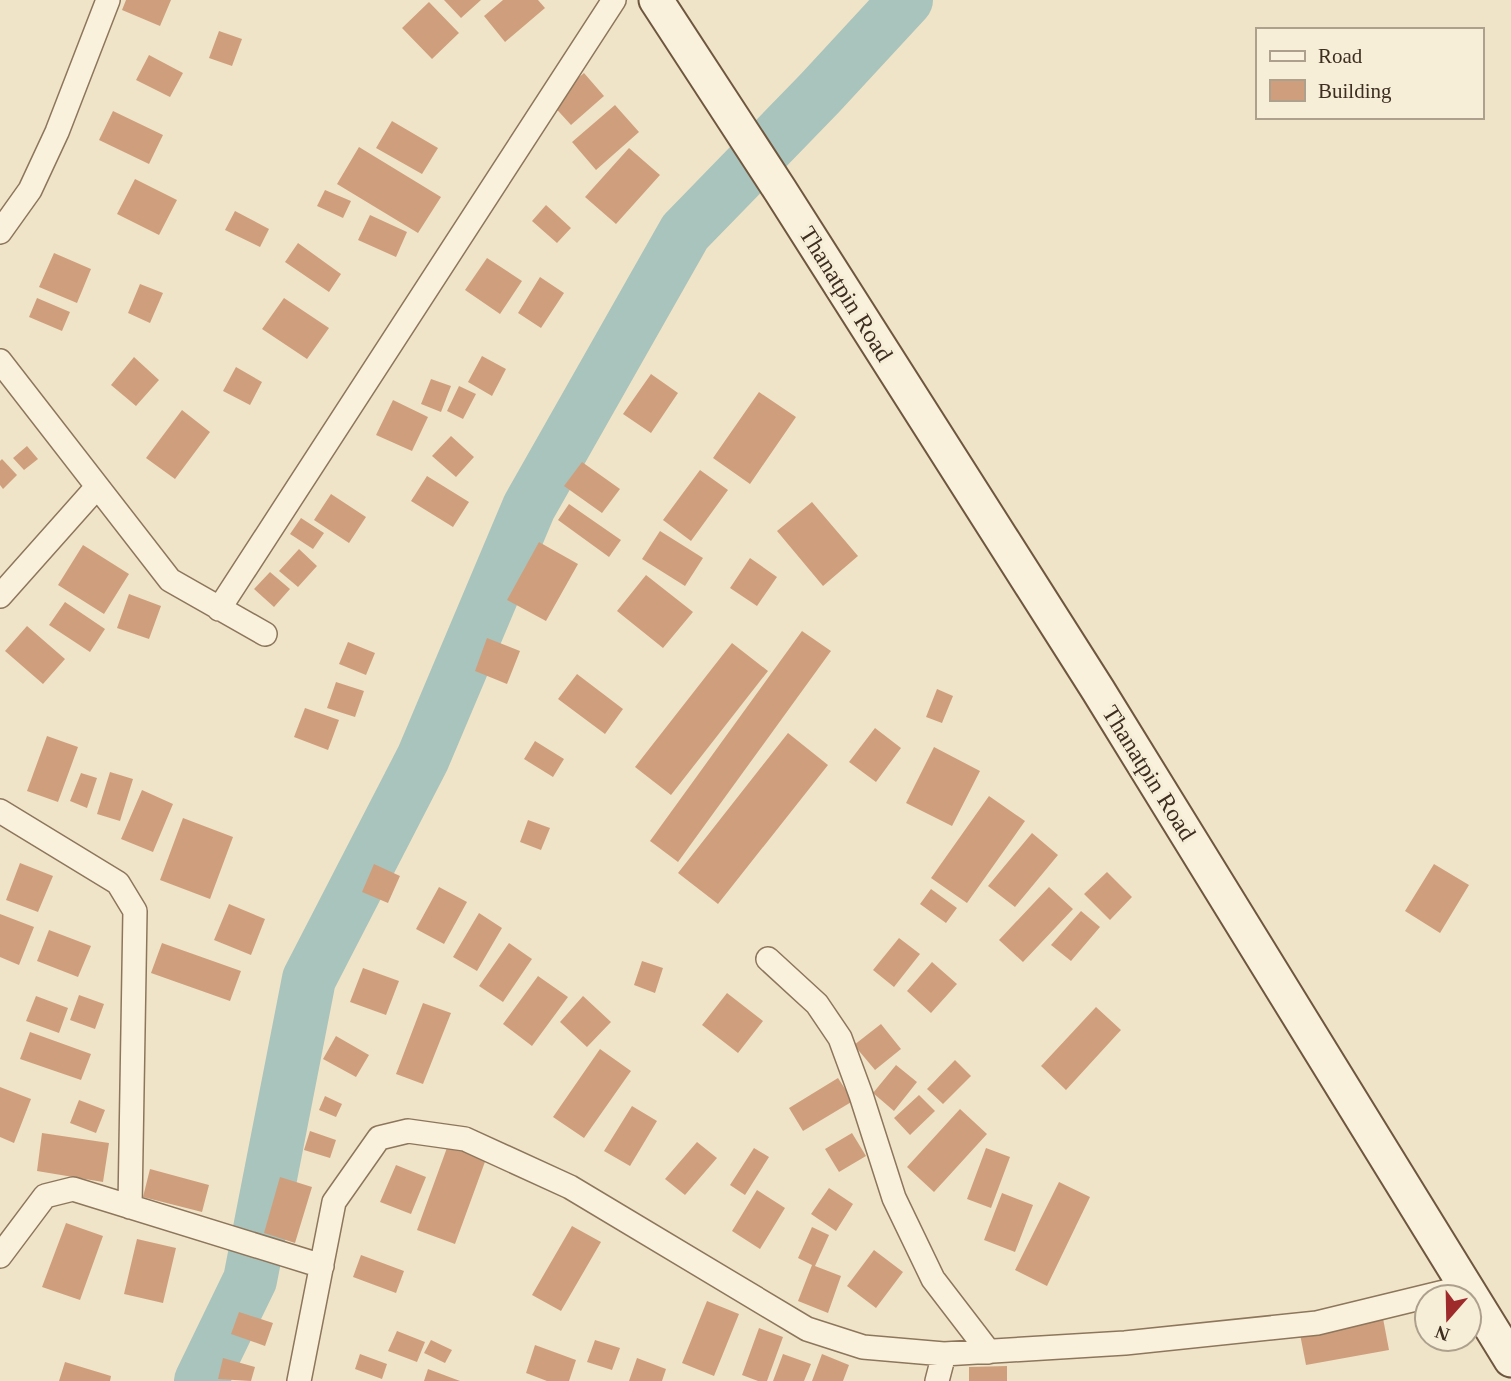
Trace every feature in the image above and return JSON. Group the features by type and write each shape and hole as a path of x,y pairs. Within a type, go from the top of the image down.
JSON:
{"main road":[{"name":"Thanatpin Road","path":"656,0 1105,702 1463,1283"},
{"name":"Thanatpin Road","path":"1483,1316 1511,1360"}],"street":[{"path":"0,232 30,190 52,144 108,0"},
{"path":"219,609 614,0"},
{"path":"0,360 170,580 265,634"},
{"path":"0,596 97,486"},
{"path":"0,811 118,883 135,911 130,1207"},
{"path":"768,959 817,1004 840,1038 894,1198 933,1279 989,1352"},
{"path":"299,1381 334,1202 379,1138 408,1130 465,1139 569,1187 807,1329 863,1347 944,1354 1125,1343 1317,1324 1413,1300"},
{"path":"0,1256 45,1196 74,1189 322,1266"},
{"path":"937,1381 944,1354"}],"building":[{"path":"126,0 171,0 160,26 122,10"},
{"path":"444,0 481,0 461,18"},
{"path":"503,0 538,0 545,8 505,42 484,16"},
{"path":"429,2 459,33 432,59 402,28"},
{"path":"219,31 242,39 232,66 209,58"},
{"path":"149,55 183,73 170,97 136,80"},
{"path":"584,73 604,96 571,125 550,102"},
{"path":"615,105 639,132 596,170 572,142"},
{"path":"113,111 163,135 149,164 99,140"},
{"path":"392,121 438,148 422,174 376,148"},
{"path":"359,147 441,197 418,233 337,184"},
{"path":"629,148 660,175 616,224 585,197"},
{"path":"135,179 177,200 159,235 117,214"},
{"path":"325,190 351,201 343,218 317,206"},
{"path":"546,205 571,228 557,243 532,221"},
{"path":"235,211 269,229 260,247 225,230"},
{"path":"370,215 407,232 396,257 358,240"},
{"path":"298,243 341,274 329,292 285,262"},
{"path":"54,253 91,269 77,303 39,287"},
{"path":"487,258 522,281 500,314 465,290"},
{"path":"540,277 564,293 541,328 518,313"},
{"path":"140,284 163,293 150,323 128,313"},
{"path":"37,298 70,312 62,331 29,317"},
{"path":"284,298 329,328 307,359 262,329"},
{"path":"482,356 506,369 492,396 468,382"},
{"path":"134,357 159,380 136,406 111,385"},
{"path":"236,367 262,382 250,405 223,391"},
{"path":"651,374 678,393 651,433 623,414"},
{"path":"431,379 451,386 441,412 421,404"},
{"path":"459,386 476,394 463,419 447,411"},
{"path":"759,392 796,417 750,484 713,458"},
{"path":"393,400 428,417 412,451 376,435"},
{"path":"182,410 210,432 175,479 146,458"},
{"path":"451,436 474,457 456,477 432,456"},
{"path":"27,446 38,459 24,470 13,458"},
{"path":"2,459 17,475 3,489 0,485"},
{"path":"582,462 620,489 602,513 564,486"},
{"path":"700,470 728,490 691,541 663,520"},
{"path":"427,476 469,502 453,527 411,501"},
{"path":"331,494 366,517 349,543 314,520"},
{"path":"812,502 858,556 823,586 777,531"},
{"path":"569,504 621,540 609,557 558,520"},
{"path":"301,518 324,533 313,549 290,534"},
{"path":"660,531 703,558 685,586 642,559"},
{"path":"539,542 578,564 546,621 507,600"},
{"path":"83,545 129,574 104,614 58,585"},
{"path":"299,549 317,566 298,587 279,571"},
{"path":"750,558 777,577 757,606 730,588"},
{"path":"270,572 290,589 274,607 254,589"},
{"path":"646,575 693,612 663,648 617,611"},
{"path":"129,594 161,606 149,639 117,628"},
{"path":"65,602 105,629 90,652 49,625"},
{"path":"27,626 65,659 43,684 5,651"},
{"path":"802,631 831,651 678,862 650,841"},
{"path":"487,638 520,651 507,684 475,671"},
{"path":"348,642 375,653 366,675 339,664"},
{"path":"732,643 768,671 671,795 635,767"},
{"path":"577,674 623,709 605,734 558,699"},
{"path":"336,682 364,691 355,717 327,708"},
{"path":"937,689 953,696 942,723 926,717"},
{"path":"305,708 339,720 328,750 294,737"},
{"path":"875,728 901,748 876,782 849,762"},
{"path":"788,733 828,765 718,904 678,873"},
{"path":"47,736 78,747 58,802 27,791"},
{"path":"535,741 564,759 553,777 524,759"},
{"path":"934,747 980,771 952,826 906,803"},
{"path":"110,772 133,779 120,821 97,814"},
{"path":"81,773 97,778 87,808 70,801"},
{"path":"142,790 173,804 153,852 121,839"},
{"path":"989,796 1025,821 967,903 931,878"},
{"path":"183,818 233,837 210,899 160,880"},
{"path":"528,820 550,828 541,850 520,842"},
{"path":"1032,833 1058,855 1015,907 988,886"},
{"path":"20,863 53,876 38,912 6,900"},
{"path":"374,864 400,876 388,903 362,892"},
{"path":"1434,864 1469,885 1440,933 1405,911"},
{"path":"1107,872 1132,897 1110,920 1084,894"},
{"path":"439,887 467,902 444,944 416,929"},
{"path":"1049,887 1073,909 1023,962 999,940"},
{"path":"931,889 957,908 946,923 920,904"},
{"path":"229,904 265,919 251,955 214,940"},
{"path":"1081,911 1100,927 1071,961 1051,945"},
{"path":"479,913 502,928 477,971 453,957"},
{"path":"0,914 34,927 19,965 0,957"},
{"path":"49,930 91,946 78,977 37,961"},
{"path":"899,938 920,954 894,987 873,970"},
{"path":"162,943 241,971 230,1001 151,973"},
{"path":"509,943 532,959 503,1002 479,986"},
{"path":"642,961 663,968 655,993 634,985"},
{"path":"932,962 957,984 931,1013 907,991"},
{"path":"363,968 399,981 386,1015 350,1002"},
{"path":"538,976 568,997 532,1046 503,1024"},
{"path":"727,993 763,1021 738,1053 702,1025"},
{"path":"79,995 104,1004 95,1029 70,1020"},
{"path":"36,996 68,1008 59,1033 26,1021"},
{"path":"583,996 611,1022 587,1047 560,1022"},
{"path":"423,1003 451,1013 423,1084 396,1074"},
{"path":"1096,1007 1121,1030 1066,1090 1041,1066"},
{"path":"881,1024 901,1049 875,1070 854,1045"},
{"path":"30,1032 91,1054 81,1080 20,1059"},
{"path":"336,1036 369,1055 356,1077 323,1059"},
{"path":"600,1049 631,1071 584,1138 553,1117"},
{"path":"955,1060 971,1076 943,1104 927,1089"},
{"path":"896,1065 917,1082 894,1111 873,1093"},
{"path":"838,1078 853,1101 803,1131 789,1108"},
{"path":"0,1087 31,1099 14,1143 0,1137"},
{"path":"919,1095 935,1111 910,1135 894,1118"},
{"path":"325,1096 342,1104 336,1117 319,1110"},
{"path":"79,1100 105,1110 96,1133 70,1123"},
{"path":"632,1106 657,1121 630,1166 604,1151"},
{"path":"960,1109 987,1134 934,1192 907,1167"},
{"path":"310,1131 336,1140 330,1158 304,1150"},
{"path":"42,1133 109,1143 103,1182 37,1171"},
{"path":"852,1133 866,1156 839,1172 825,1149"},
{"path":"697,1142 717,1158 685,1195 665,1179"},
{"path":"448,1145 486,1159 455,1244 417,1230"},
{"path":"754,1148 769,1157 745,1195 730,1185"},
{"path":"986,1148 1010,1157 991,1208 967,1199"},
{"path":"396,1165 426,1177 411,1214 380,1202"},
{"path":"150,1169 209,1185 202,1212 143,1197"},
{"path":"280,1177 312,1187 295,1243 264,1233"},
{"path":"1059,1182 1090,1197 1047,1286 1015,1270"},
{"path":"829,1188 853,1204 836,1231 811,1214"},
{"path":"757,1190 785,1208 760,1249 732,1231"},
{"path":"1002,1193 1033,1205 1015,1252 984,1240"},
{"path":"66,1223 103,1236 80,1300 42,1287"},
{"path":"572,1226 601,1242 561,1311 532,1295"},
{"path":"812,1227 829,1235 815,1266 841,1276 828,1313 798,1301 812,1265 798,1258"},
{"path":"137,1239 176,1248 163,1303 124,1294"},
{"path":"874,1250 903,1272 876,1308 847,1286"},
{"path":"361,1255 404,1271 396,1293 353,1277"},
{"path":"707,1301 739,1314 714,1376 682,1363"},
{"path":"239,1312 273,1323 265,1346 231,1334"},
{"path":"1382,1313 1389,1350 1306,1365 1299,1329"},
{"path":"759,1328 783,1337 767,1381 758,1381 742,1375"},
{"path":"397,1331 425,1342 417,1362 388,1351"},
{"path":"431,1340 452,1350 445,1363 424,1353"},
{"path":"595,1340 620,1348 612,1370 587,1362"},
{"path":"535,1345 576,1360 569,1381 547,1381 526,1373"},
{"path":"360,1354 387,1364 382,1379 355,1369"},
{"path":"783,1354 811,1364 804,1381 773,1381"},
{"path":"822,1354 849,1365 843,1381 812,1381"},
{"path":"223,1358 255,1367 251,1381 218,1379"},
{"path":"637,1358 666,1369 662,1381 629,1381"},
{"path":"65,1362 111,1376 110,1381 59,1381"},
{"path":"1007,1366 1007,1381 969,1381 969,1367"},
{"path":"428,1369 460,1381 424,1381"}],"waterway":[{"path":"201,1381 250,1280 309,979 423,758 529,507 685,232 906,0"}]}
